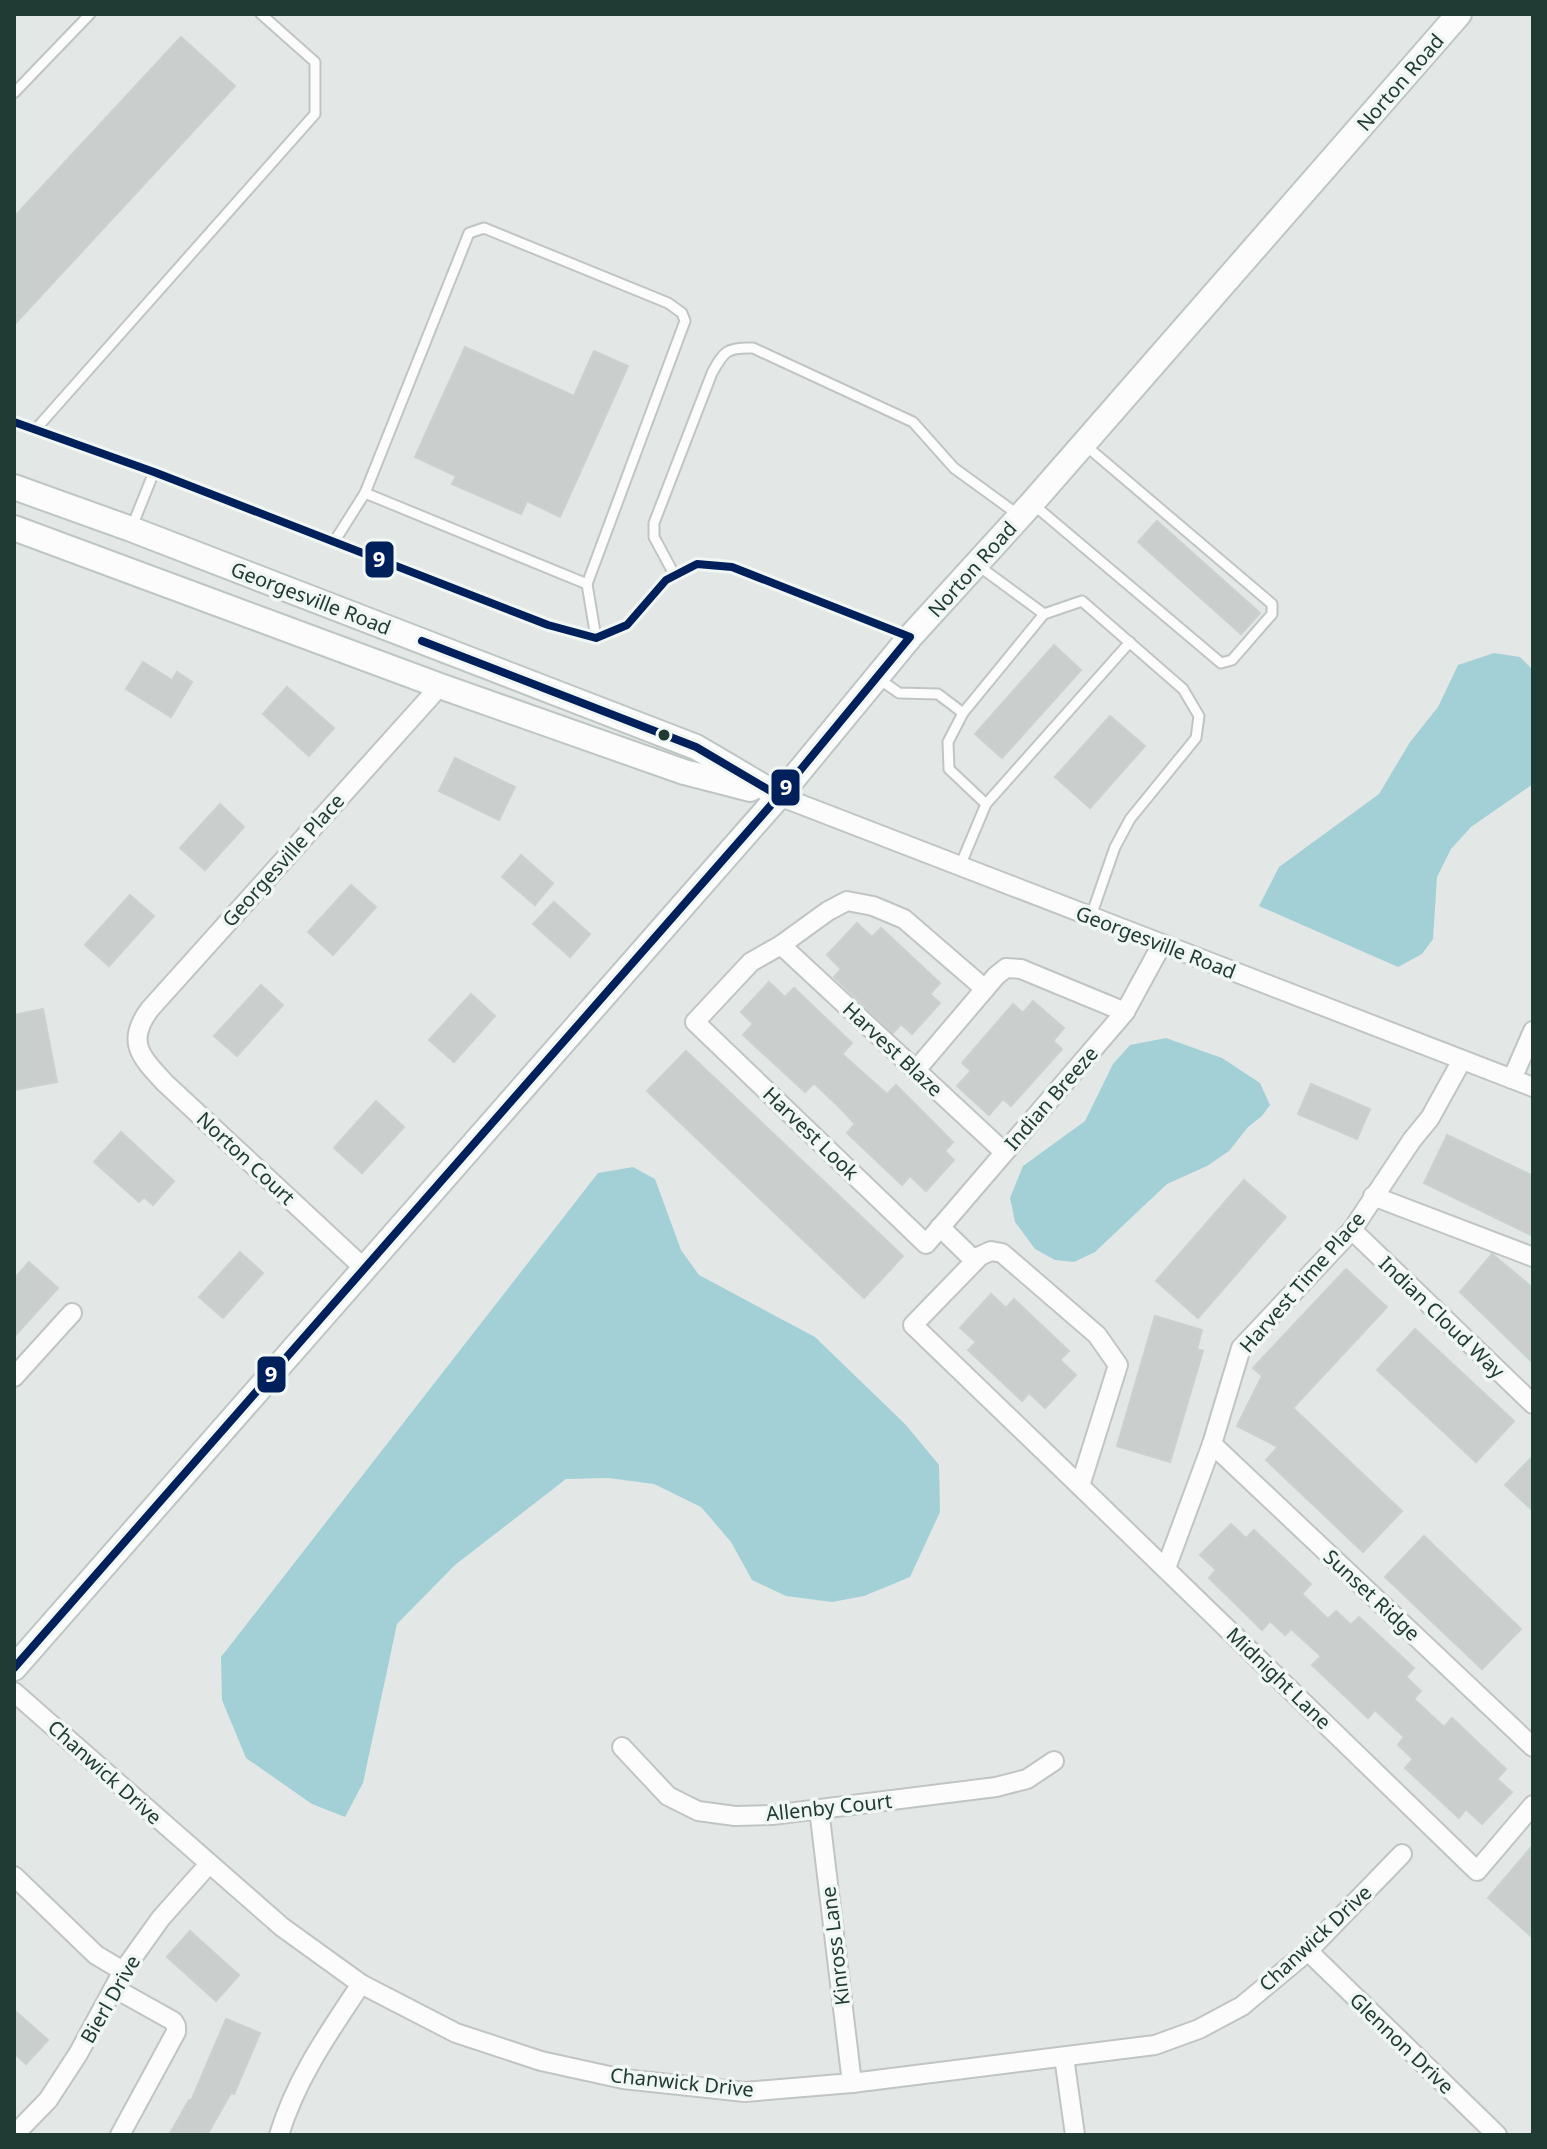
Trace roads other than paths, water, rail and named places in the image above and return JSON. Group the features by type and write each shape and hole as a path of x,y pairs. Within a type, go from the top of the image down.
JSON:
{"main road":[{"name":"Norton Road","path":"14,1668 779,796 910,637 1026,510 1459,14"},
{"name":"Georgesville Road","path":"14,487 131,529 696,747 779,796"},
{"name":"Georgesville Road","path":"14,528 440,686 684,772 779,796"}],"street":[{"name":"Georgesville Place","path":"137,1040 139,1023 150,1009 440,686"},
{"name":"Georgesville Road","path":"779,796 1533,1087"},
{"path":"781,945 847,901 873,906 904,919 985,989"},
{"name":"Indian Breeze","path":"926,1244 1125,1012 1162,944"},
{"name":"Harvest Look","path":"781,945 751,962 695,1022 926,1244"},
{"name":"Harvest Blaze","path":"781,945 1004,1152"},
{"path":"916,1070 1006,968 1021,969 1125,1012"},
{"path":"1512,1079 1533,1031"},
{"name":"Norton Court","path":"137,1040 139,1053 165,1083 365,1269"},
{"name":"Harvest Time Place","path":"1166,1568 1212,1444 1241,1348 1352,1230 1430,1118 1462,1060"},
{"path":"1373,1196 1533,1257"},
{"path":"940,1227 975,1261 991,1251 1002,1253 1097,1335 1118,1365 1080,1486"},
{"name":"Indian Cloud Way","path":"1352,1230 1533,1404"},
{"name":"Midnight Lane","path":"975,1261 913,1325 1477,1871 1533,1805"},
{"path":"14,1377 72,1313"},
{"name":"Sunset Ridge","path":"1212,1444 1533,1747"},
{"name":"Chanwick Drive","path":"14,1692 282,1927 361,1984 456,2033 541,2061 623,2079 745,2092 852,2083 1155,2045 1199,2029 1242,2006 1308,1951 1402,1854"},
{"name":"Allenby Court","path":"622,1747 668,1796 698,1811 735,1816 772,1815 996,1787 1027,1779 1054,1761"},
{"name":"Kinross Lane","path":"819,1809 852,2083"},
{"name":"Bierl Drive","path":"18,2126 48,2100 78,2054 123,1971 161,1918 209,1864"},
{"path":"14,1876 96,1955 123,1971"},
{"name":"Glennon Drive","path":"1308,1951 1491,2133"},
{"path":"279,2135 295,2091 314,2056 361,1984"},
{"path":"114,1988 173,2021 176,2026 176,2032 120,2135"},
{"path":"1064,2057 1075,2135"}],"lane":[{"path":"14,93 90,14"},
{"path":"35,430 315,114 315,62 261,14"},
{"path":"334,542 365,493 469,233 484,228 677,308 685,321 587,584 596,638"},
{"path":"675,576 654,537 654,523 712,373 723,354 736,348 753,348 913,422 954,468 1026,510 1221,663 1232,660 1272,614 1272,604 1083,444"},
{"path":"14,422 154,472 548,625 596,638 627,625 666,580 697,564 732,567 910,637"},
{"path":"131,529 154,472"},
{"path":"365,493 587,584"},
{"path":"976,564 1044,614"},
{"path":"986,804 949,769 948,742 963,713 1044,614 1082,601 1183,689 1199,716 1196,738 1130,819 1115,847 1091,916"},
{"path":"960,866 986,804 1130,642"},
{"path":"877,678 899,693 938,694 963,713"}],"water":[{"path":"1494,653 1520,657 1533,670 1533,784 1471,827 1451,849 1437,877 1433,939 1422,954 1398,967 1259,906 1279,867 1379,794 1410,742 1438,707 1458,665"},
{"path":"1166,1038 1222,1058 1260,1083 1270,1105 1229,1151 1207,1166 1167,1184 1095,1252 1074,1262 1055,1260 1035,1249 1015,1222 1010,1198 1023,1166 1085,1121 1113,1064 1130,1045"},
{"path":"633,1167 655,1179 681,1250 699,1275 815,1337 906,1425 939,1465 940,1512 910,1577 864,1596 832,1602 786,1596 752,1580 731,1542 701,1507 654,1484 608,1478 566,1479 455,1565 397,1624 363,1783 345,1817 312,1804 246,1758 222,1700 221,1657 598,1173"}]}
